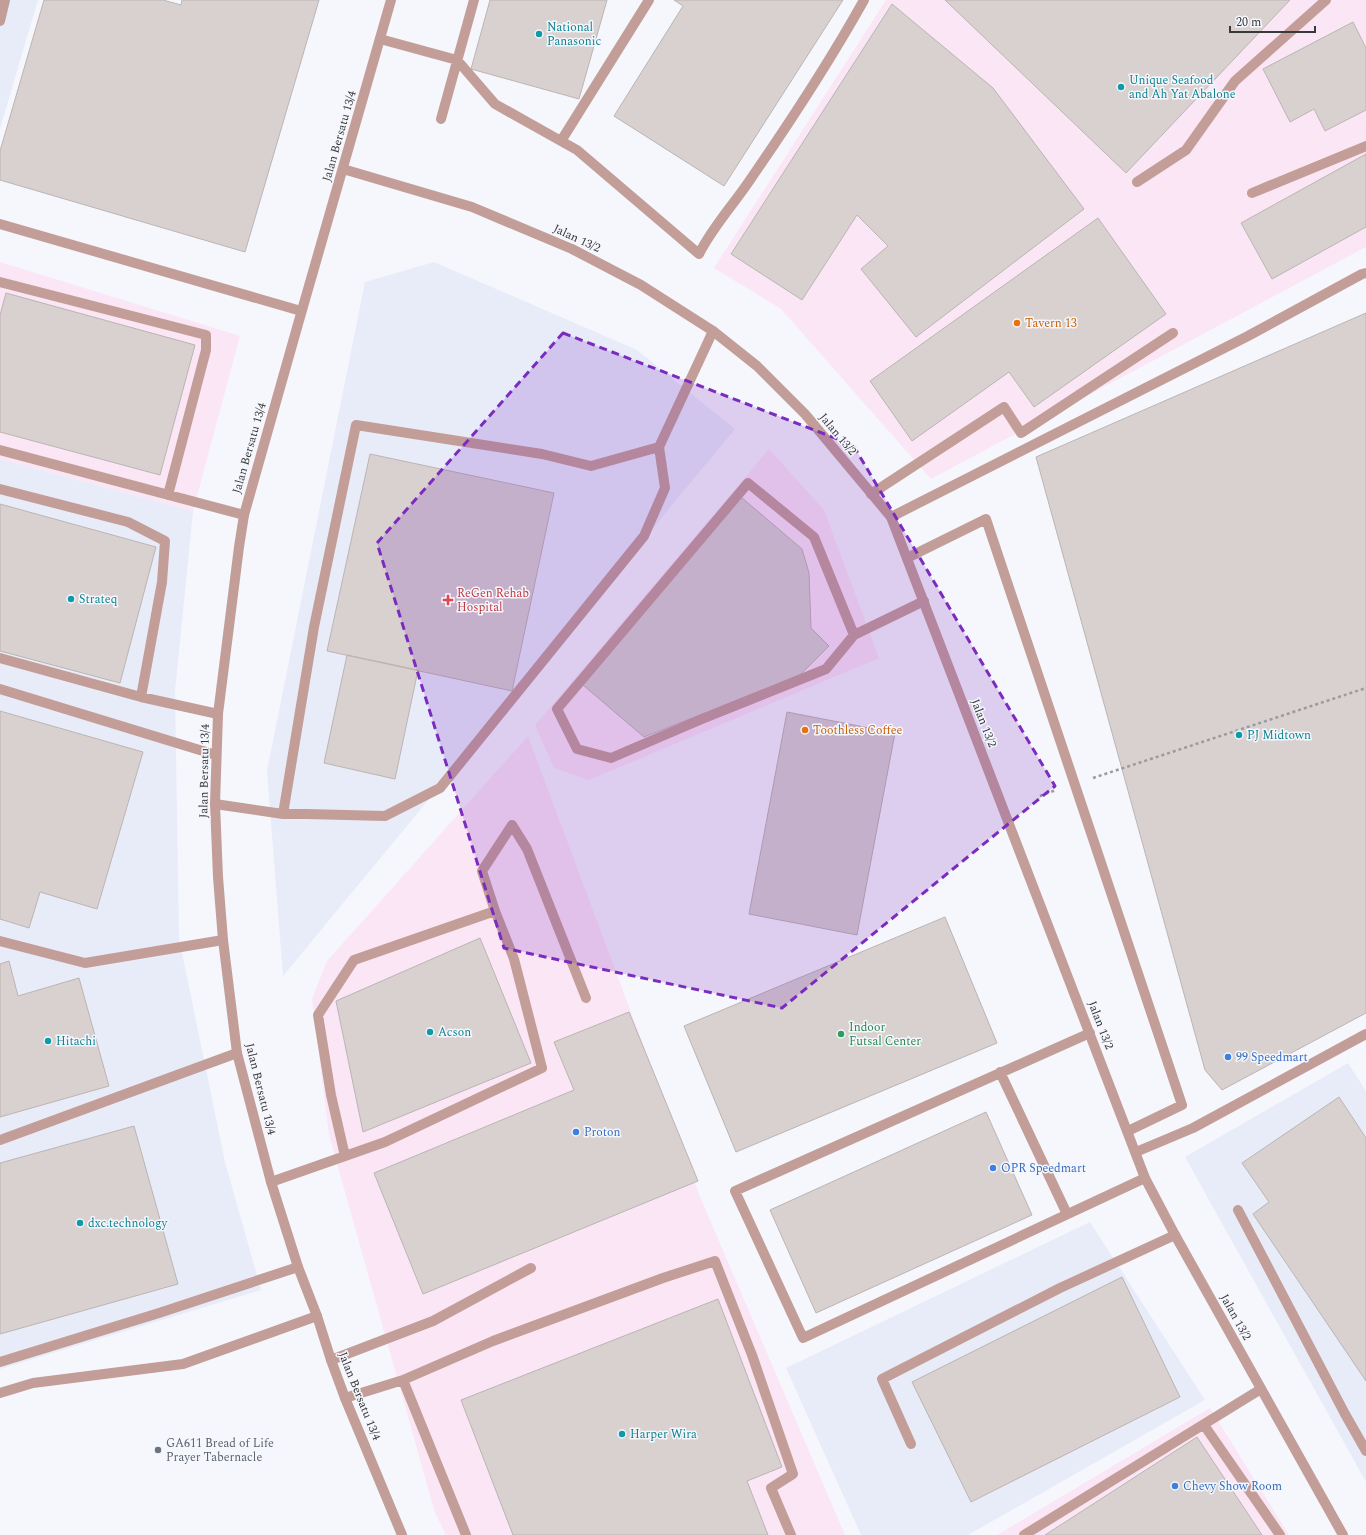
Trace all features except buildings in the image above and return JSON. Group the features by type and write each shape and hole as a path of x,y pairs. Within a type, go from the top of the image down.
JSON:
{"street":[{"path":"0,21 5,0"},
{"name":"Jalan Bersatu 13/4","path":"391,0 244,515 218,714 215,804 218,877 223,940 237,1053 271,1182 298,1267 317,1316 345,1398 402,1535"},
{"path":"441,119 474,0"},
{"path":"562,141 648,0"},
{"path":"380,39 457,60 495,104 577,150 699,254 706,240 752,178 835,52 864,0"},
{"path":"1136,182 1186,150 1235,80 1326,0"},
{"path":"1252,193 1366,146"},
{"name":"Jalan 13/2","path":"343,169 472,207 572,249 641,285 714,331 757,366 805,414 891,517 1146,1178 1175,1235 1343,1535"},
{"path":"0,224 301,311"},
{"path":"891,517 1235,342 1362,274 1366,274"},
{"path":"0,282 206,335 206,350 168,494"},
{"path":"215,804 283,814 385,816 440,788 644,536 665,488 659,447 714,331"},
{"path":"871,494 1004,407 1021,433 1173,333"},
{"path":"283,814 314,627 356,425 542,454 591,466 659,447"},
{"path":"0,450 244,515"},
{"path":"854,636 814,538 748,482 557,709 577,749 611,758 702,719 826,669 854,636 924,602"},
{"path":"0,489 128,522 165,541 162,582 141,697"},
{"path":"907,558 986,519 1182,1105 1128,1131"},
{"path":"0,658 141,697 218,714"},
{"path":"0,689 216,755"},
{"path":"271,1182 385,1142 542,1068 514,959 495,911 482,871 512,825 527,849 586,998"},
{"path":"345,1156 331,1096 318,1015 354,960 495,911"},
{"path":"0,941 85,963 223,940"},
{"path":"1090,1033 735,1191 803,1338 1146,1178"},
{"path":"1136,1152 1193,1128 1366,1034"},
{"path":"0,1140 237,1053"},
{"path":"1000,1072 1067,1214"},
{"path":"1238,1210 1366,1451"},
{"path":"911,1444 882,1379 1060,1288 1175,1235"},
{"path":"345,1398 403,1380 493,1341 663,1278 715,1261 752,1355 793,1474 771,1488 791,1535"},
{"path":"0,1362 159,1313 298,1267"},
{"path":"331,1360 433,1321 531,1268"},
{"path":"0,1393 33,1383 183,1364 317,1316"},
{"path":"403,1380 466,1535"},
{"path":"1024,1535 1261,1389"},
{"path":"1204,1425 1280,1535"}],"path":[{"path":"1040,796 1366,688"}],"highlighted area":[{"path":"563,333 853,445 1055,786 782,1008 504,948 377,543"}],"shaded area":[{"path":"0,0 38,0 0,129"},
{"path":"886,0 1366,0 1366,247 931,479 781,309 714,268"},
{"path":"0,262 240,336 193,511 0,459"},
{"name":"ReGen Rehab Hospital","path":"434,262 637,350 735,429 283,976 267,771 365,282"},
{"path":"769,449 824,510 879,658 589,780 554,768 535,725"},
{"path":"0,459 193,511 175,691 179,938 225,1162 261,1290 0,1369"},
{"path":"528,736 700,1197 845,1535 446,1535 435,1513 329,1135 312,999 327,961"},
{"path":"1348,1063 1366,1091 1366,1482 1185,1157"},
{"path":"1090,1222 1205,1400 968,1535 861,1535 786,1368"},
{"path":"1210,1408 1289,1535 997,1535"}],"place":[{"name":"National Panasonic","path":"539,34"},
{"name":"Unique Seafood and Ah Yat Abalone","path":"1121,87"},
{"name":"Tavern 13","path":"1017,323"},
{"name":"Strateq","path":"71,599"},
{"name":"ReGen Rehab Hospital","path":"448,600"},
{"name":"Toothless Coffee","path":"805,730"},
{"name":"PJ Midtown","path":"1239,735"},
{"name":"Acson","path":"430,1032"},
{"name":"Indoor Futsal Center","path":"841,1034"},
{"name":"Hitachi","path":"48,1041"},
{"name":"99 Speedmart","path":"1228,1057"},
{"name":"Proton","path":"576,1132"},
{"name":"OPR Speedmart","path":"993,1168"},
{"name":"dxc.technology","path":"80,1223"},
{"name":"Harper Wira","path":"622,1434"},
{"name":"GA611 Bread of Life Prayer Tabernacle","path":"158,1450"},
{"name":"Chevy Show Room","path":"1175,1486"}]}
